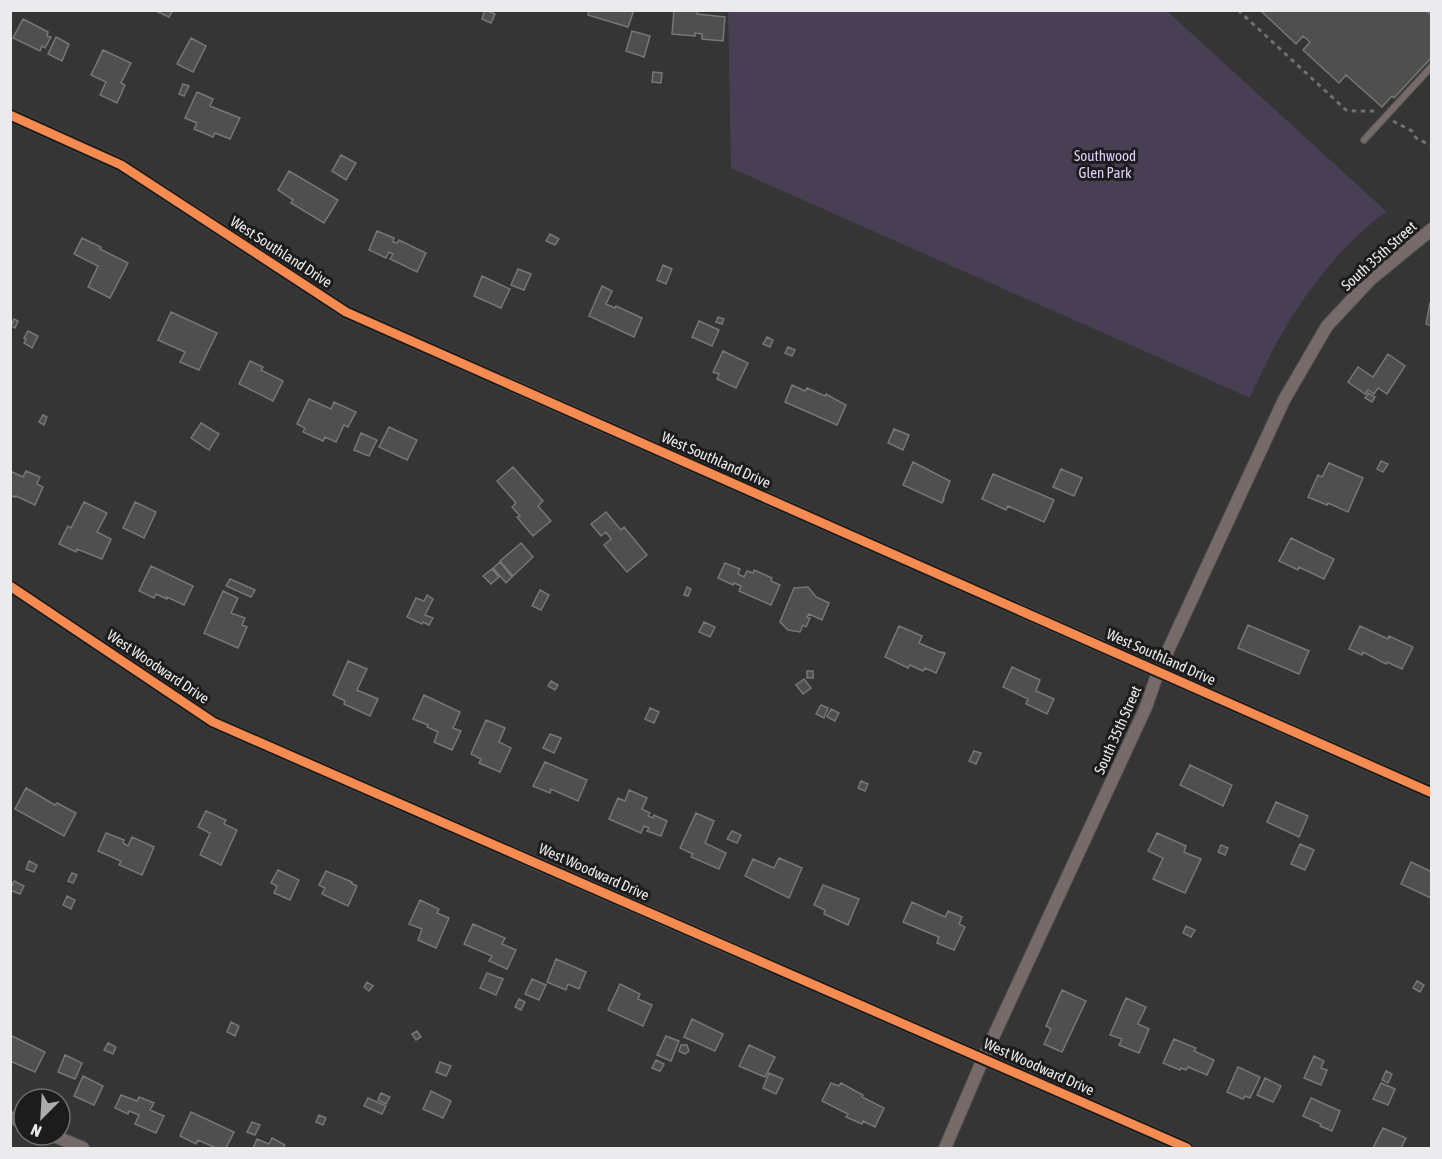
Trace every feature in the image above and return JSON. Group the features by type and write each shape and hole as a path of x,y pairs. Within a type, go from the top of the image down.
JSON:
{"street":[{"name":"West Southland Drive","path":"10,115 121,165 346,312 1431,793"},
{"name":"South 35th Street","path":"945,1149 983,1059 1146,707 1158,672 1284,400 1327,326 1371,279 1431,229"},
{"name":"West Woodward Drive","path":"10,586 213,722 1187,1149"}],"lane":[{"path":"1364,140 1431,66"}],"path":[{"path":"1238,10 1346,110 1384,109"},
{"path":"1412,131 1416,138 1431,146"}],"green space":[{"name":"Southwood Glen Park","path":"728,11 1167,11 1387,212 1351,242 1306,296 1270,355 1250,398 731,168"}],"building":[{"path":"159,10 173,10 169,17 158,12"},
{"path":"485,10 495,14 491,23 482,19"},
{"path":"589,10 634,10 628,27 588,15"},
{"path":"674,10 697,11 697,14 725,17 723,41 702,39 702,34 695,33 695,36 672,34"},
{"path":"1260,10 1425,10 1432,16 1432,57 1394,98 1392,96 1382,107 1346,75 1339,83 1303,50 1310,42 1303,36 1296,44"},
{"path":"23,19 48,32 47,36 51,37 45,48 42,46 40,51 13,38"},
{"path":"632,31 650,36 644,57 626,51"},
{"path":"56,37 69,44 62,61 48,54"},
{"path":"191,38 206,46 193,72 177,64"},
{"path":"103,50 131,63 121,83 125,85 117,103 100,95 106,82 91,75"},
{"path":"653,72 662,73 661,83 652,82"},
{"path":"183,84 189,86 184,96 179,94"},
{"path":"197,92 213,99 210,106 240,118 230,139 215,133 213,137 194,129 197,123 185,118"},
{"path":"341,155 356,163 346,180 332,171"},
{"path":"289,171 338,200 324,223 291,203 293,200 278,190"},
{"path":"377,231 394,238 393,242 397,243 399,240 426,253 417,272 390,259 393,254 389,252 386,258 369,250"},
{"path":"550,234 559,239 555,245 546,241"},
{"path":"82,238 128,263 110,298 88,287 98,266 74,254"},
{"path":"663,265 672,269 666,284 657,280"},
{"path":"518,269 531,274 524,290 511,285"},
{"path":"482,276 510,289 501,308 474,296"},
{"path":"602,286 612,291 606,304 642,318 634,337 589,316"},
{"path":"1430,303 1432,303 1432,326 1426,324"},
{"path":"171,312 217,333 199,370 180,362 185,352 158,340"},
{"path":"718,317 724,319 722,324 716,322"},
{"path":"14,319 18,321 15,328 11,326"},
{"path":"699,321 719,330 712,346 692,337"},
{"path":"28,331 38,336 32,348 24,343"},
{"path":"767,337 773,340 770,347 763,344"},
{"path":"788,347 795,350 792,356 785,353"},
{"path":"723,351 748,363 736,388 717,379 719,374 713,372"},
{"path":"1388,354 1405,366 1387,394 1378,388 1374,394 1368,390 1365,394 1348,382 1358,367 1373,377"},
{"path":"250,361 263,367 261,370 283,381 273,401 239,384"},
{"path":"792,385 805,391 807,388 825,396 826,394 846,405 837,425 785,402"},
{"path":"1368,393 1375,397 1372,402 1365,398"},
{"path":"309,399 331,409 334,402 356,412 348,427 344,425 336,442 325,437 323,441 303,432 305,428 297,424"},
{"path":"43,415 47,417 44,425 39,422"},
{"path":"201,423 219,434 209,450 191,438"},
{"path":"389,427 417,440 407,460 379,447"},
{"path":"894,429 909,435 903,450 888,443"},
{"path":"361,433 377,440 369,456 354,450"},
{"path":"1381,461 1388,464 1383,472 1377,469"},
{"path":"913,462 950,481 942,503 903,485"},
{"path":"1329,463 1363,478 1348,512 1308,497 1318,475 1322,477"},
{"path":"513,467 543,501 538,506 551,521 533,536 517,517 520,516 512,507 516,503 497,481"},
{"path":"1061,469 1082,478 1074,496 1053,487"},
{"path":"10,471 23,477 26,471 40,477 37,484 43,487 35,505 10,495"},
{"path":"993,474 1054,500 1044,522 1008,506 1006,510 982,499"},
{"path":"84,502 107,513 97,532 111,539 102,559 77,549 76,552 59,544 68,526 71,528"},
{"path":"135,502 156,512 144,538 123,528"},
{"path":"606,512 621,530 624,527 647,555 627,572 604,545 611,539 606,532 601,536 591,524"},
{"path":"1291,538 1334,559 1324,579 1299,567 1298,570 1279,561"},
{"path":"521,543 533,557 513,576 500,561"},
{"path":"500,562 512,577 506,583 493,568"},
{"path":"725,563 740,569 738,574 744,577 747,571 753,573 754,570 772,578 771,581 780,585 771,605 739,591 741,586 718,578"},
{"path":"151,566 193,586 184,605 167,597 167,599 156,594 154,598 139,591"},
{"path":"492,569 499,577 491,584 483,576"},
{"path":"230,579 255,590 251,597 226,586"},
{"path":"687,587 691,589 688,596 684,595"},
{"path":"808,587 816,597 829,603 822,620 809,614 807,617 810,618 806,627 803,625 800,632 788,630 780,622 794,588"},
{"path":"540,590 549,595 541,610 532,606"},
{"path":"223,591 238,598 231,613 245,618 242,625 247,627 238,648 204,633"},
{"path":"427,595 433,599 425,615 433,618 429,625 407,617 416,598 424,601"},
{"path":"704,622 715,627 710,637 699,632"},
{"path":"1248,625 1309,651 1299,674 1238,648"},
{"path":"899,626 922,636 919,643 945,653 936,673 925,668 923,671 910,665 908,668 885,657"},
{"path":"1360,626 1413,647 1402,669 1387,662 1386,664 1363,652 1362,655 1349,649"},
{"path":"348,661 367,669 357,690 378,699 370,716 344,704 345,701 333,695"},
{"path":"1012,667 1040,680 1036,691 1054,699 1047,714 1026,704 1028,699 1003,687"},
{"path":"807,671 813,671 813,678 807,678"},
{"path":"804,679 811,688 803,694 796,685"},
{"path":"551,681 558,685 555,690 548,686"},
{"path":"424,695 460,712 453,728 461,731 452,750 434,742 438,732 413,719"},
{"path":"821,705 828,708 824,718 816,714"},
{"path":"650,708 659,712 654,723 645,719"},
{"path":"831,709 839,713 835,721 827,717"},
{"path":"486,720 505,728 499,742 511,748 500,772 479,763 481,759 471,754"},
{"path":"550,734 561,738 554,753 543,748"},
{"path":"974,751 981,753 976,764 969,761"},
{"path":"545,762 587,780 578,801 551,789 550,793 533,786"},
{"path":"1190,765 1232,785 1223,806 1180,785"},
{"path":"861,781 868,784 865,791 858,788"},
{"path":"26,788 55,805 57,803 76,813 64,836 15,809"},
{"path":"629,790 647,798 642,809 650,813 648,816 653,818 654,815 667,821 661,836 647,831 649,828 644,826 641,833 609,819 618,798 625,801"},
{"path":"1276,802 1308,816 1299,837 1267,822"},
{"path":"206,811 226,820 224,824 237,830 221,865 200,855 210,833 198,827"},
{"path":"696,813 714,821 705,843 726,853 719,869 691,857 693,854 680,848"},
{"path":"732,831 741,835 737,843 727,839"},
{"path":"106,833 124,840 123,843 128,846 132,837 154,847 142,875 119,865 121,861 98,851"},
{"path":"1157,833 1186,846 1184,852 1201,859 1185,893 1153,879 1163,858 1148,851"},
{"path":"1300,844 1314,850 1305,870 1291,864"},
{"path":"1221,845 1228,848 1225,855 1218,852"},
{"path":"779,858 802,868 789,898 745,876 753,859 774,868"},
{"path":"29,861 37,865 34,872 26,869"},
{"path":"1411,862 1432,872 1431,898 1401,884"},
{"path":"278,870 299,880 290,900 274,893 277,886 271,883"},
{"path":"326,871 357,886 348,906 322,894 325,888 319,885"},
{"path":"72,873 77,875 73,883 68,881"},
{"path":"14,881 24,886 20,894 10,890"},
{"path":"823,885 859,899 848,925 824,914 825,910 814,905"},
{"path":"67,896 75,900 71,909 63,905"},
{"path":"420,900 439,909 437,913 449,918 436,948 418,940 422,929 409,924"},
{"path":"912,902 945,917 948,911 962,917 959,924 965,927 954,950 937,943 939,937 903,922"},
{"path":"473,924 505,938 502,944 516,950 507,969 489,961 492,956 464,944"},
{"path":"1186,926 1195,930 1191,937 1183,933"},
{"path":"556,959 586,972 579,989 568,984 566,990 547,982"},
{"path":"487,973 503,979 496,995 480,988"},
{"path":"532,979 546,985 539,1000 525,994"},
{"path":"1417,981 1424,985 1420,992 1413,988"},
{"path":"367,982 373,986 369,991 364,987"},
{"path":"620,984 640,994 638,999 652,1005 643,1026 608,1010"},
{"path":"1062,990 1086,1001 1062,1052 1044,1044 1051,1029 1046,1026"},
{"path":"1126,998 1146,1007 1138,1024 1149,1029 1139,1053 1119,1045 1122,1039 1110,1035"},
{"path":"519,999 525,1002 521,1010 515,1007"},
{"path":"692,1019 723,1034 715,1051 684,1037"},
{"path":"231,1022 239,1026 235,1036 227,1032"},
{"path":"417,1031 421,1037 416,1040 412,1034"},
{"path":"10,1035 45,1052 35,1072 10,1061"},
{"path":"666,1036 679,1041 671,1061 657,1055"},
{"path":"1174,1039 1196,1048 1194,1051 1214,1060 1207,1075 1188,1067 1186,1070 1181,1068 1180,1070 1163,1063"},
{"path":"108,1043 116,1047 113,1054 104,1050"},
{"path":"681,1045 687,1045 689,1051 685,1054 679,1051"},
{"path":"749,1045 775,1057 765,1077 739,1066"},
{"path":"65,1055 82,1063 75,1079 58,1072"},
{"path":"1314,1056 1324,1061 1321,1068 1327,1070 1321,1085 1304,1078"},
{"path":"656,1060 664,1064 660,1071 652,1068"},
{"path":"440,1062 451,1066 446,1076 436,1072"},
{"path":"1238,1067 1260,1077 1250,1098 1245,1096 1243,1099 1227,1092"},
{"path":"1386,1071 1392,1074 1388,1083 1382,1080"},
{"path":"769,1073 783,1079 776,1094 763,1088"},
{"path":"83,1076 103,1086 94,1105 74,1096"},
{"path":"1265,1078 1281,1086 1273,1102 1257,1095"},
{"path":"831,1083 839,1086 841,1083 884,1108 875,1127 846,1117 848,1114 822,1101"},
{"path":"1381,1083 1395,1089 1388,1105 1373,1099"},
{"path":"431,1091 451,1101 443,1118 423,1109"},
{"path":"381,1093 390,1097 386,1104 378,1100"},
{"path":"121,1095 137,1101 139,1097 154,1103 150,1110 164,1116 156,1133 135,1124 139,1115 129,1111 128,1114 115,1108"},
{"path":"368,1098 386,1106 382,1114 364,1106"},
{"path":"1311,1098 1340,1111 1332,1131 1303,1116"},
{"path":"191,1112 234,1132 226,1148 216,1148 198,1140 196,1144 180,1136"},
{"path":"319,1115 326,1118 323,1125 316,1122"},
{"path":"252,1122 260,1125 255,1135 247,1132"},
{"path":"1383,1128 1406,1138 1401,1148 1373,1148"},
{"path":"272,1138 285,1145 283,1148 253,1148 257,1139 269,1144"}],"cycle path":[{"path":"10,115 121,165 346,312 1432,793"},
{"path":"10,586 213,722 1187,1148"}]}
